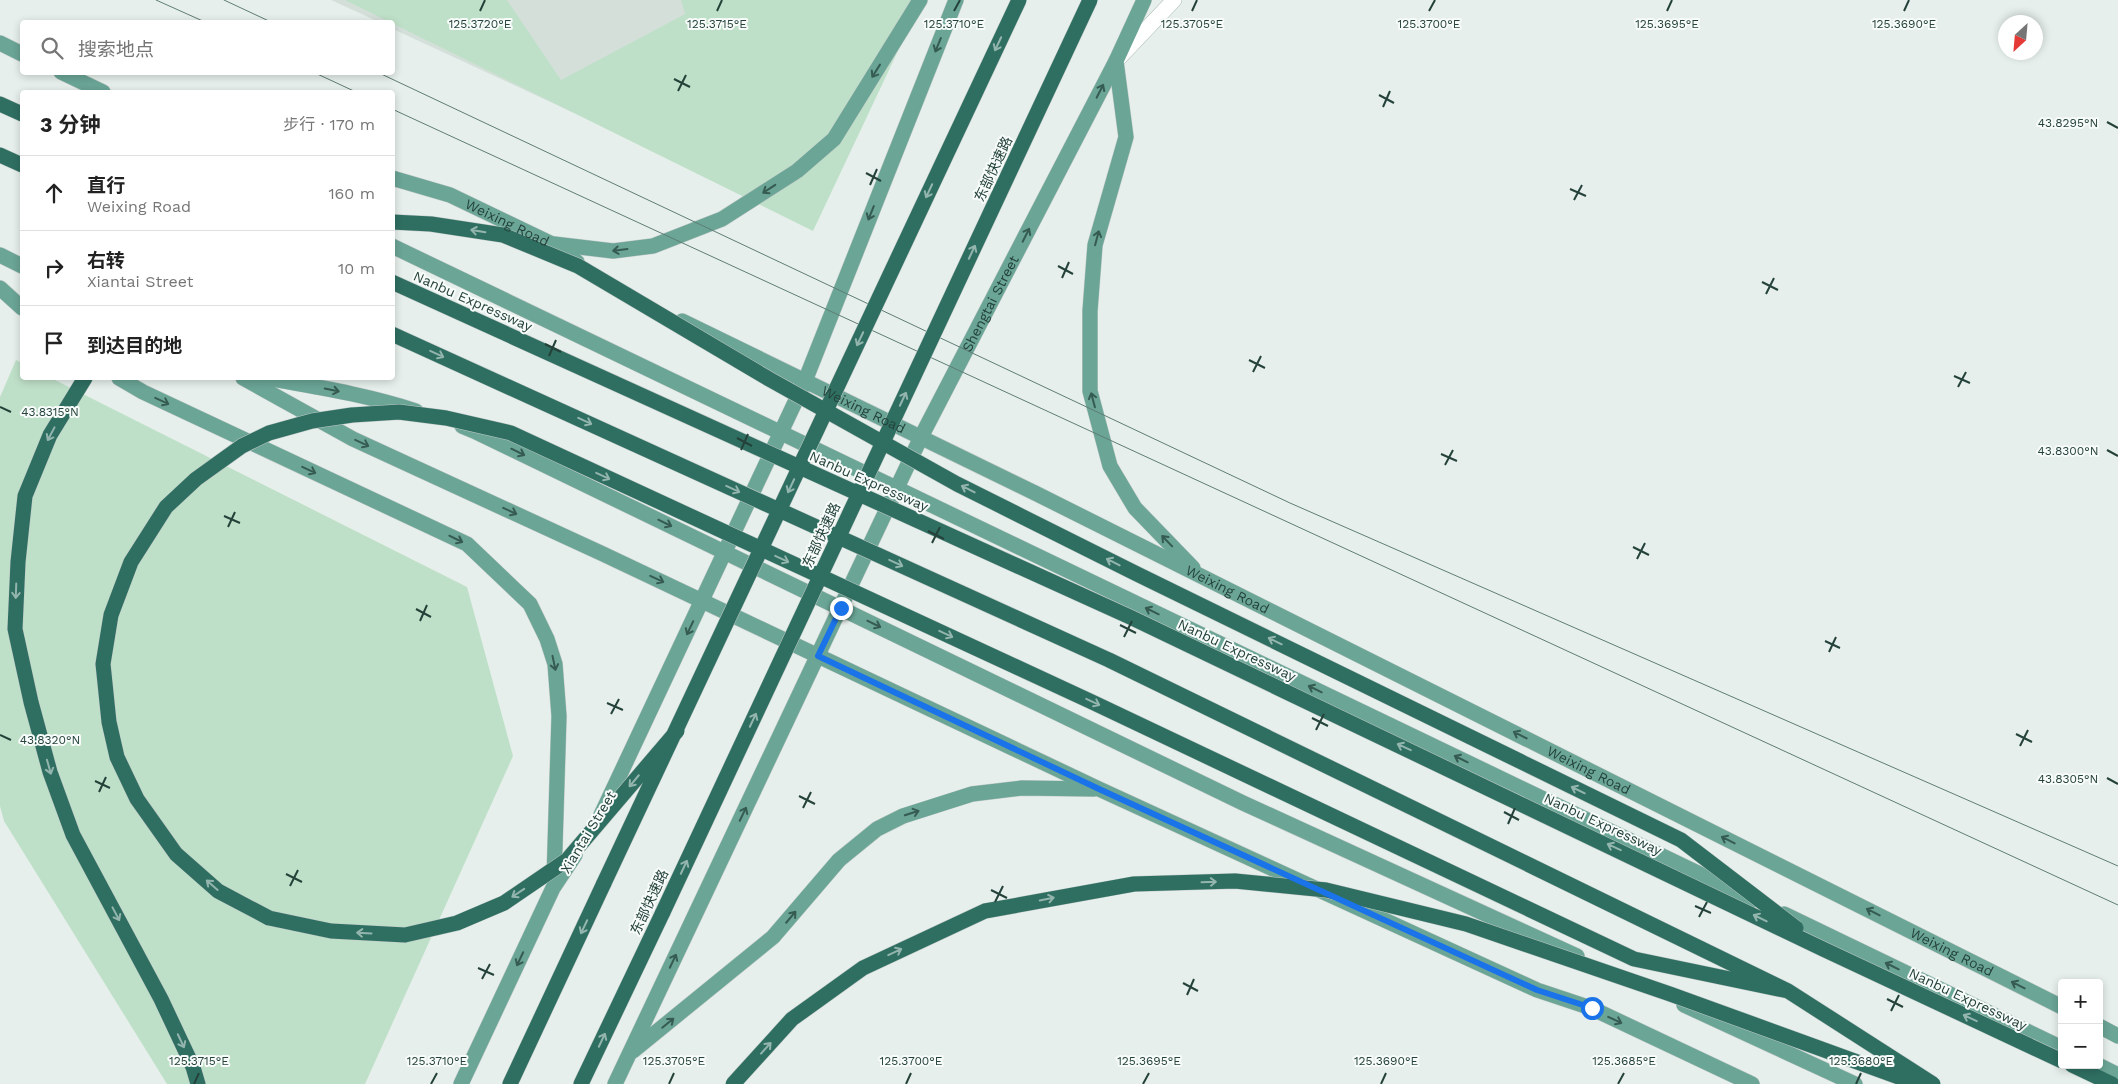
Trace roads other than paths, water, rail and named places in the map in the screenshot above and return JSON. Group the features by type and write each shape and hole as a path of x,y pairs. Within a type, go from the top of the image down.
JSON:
{"highway":[{"path":"510,1084 1018,0"},
{"name":"东部快速路","path":"581,1084 1090,0"},
{"path":"0,104 20,113"},
{"path":"0,155 20,164"},
{"path":"395,222 431,224 503,235 578,266 769,379 957,484 1681,840 1823,949"},
{"name":"Nanbu Expressway","path":"395,283 1130,617 1823,949 2058,1058"},
{"path":"395,335 1100,656 1788,991 1933,1084"},
{"path":"84,380 50,435 25,496 18,562 15,629 50,772 73,835 161,999 193,1067 198,1084"},
{"path":"677,731 566,860 504,903 457,923 404,935 331,931 269,918 218,891 176,854 137,799 117,757 109,722 103,664 111,615 131,562 166,507 196,479 242,446 269,433 312,421 352,415 399,412 446,418 511,434 1092,702 1634,960 1788,991"},
{"path":"733,1084 792,1018 862,968 985,911 1134,884 1235,881 1326,890 1466,924 1670,994 1918,1084"},
{"path":"2080,1069 2112,1084"}],"main road":[{"path":"550,243 613,252 653,246 722,219 797,171 834,139 920,0"},
{"path":"726,552 805,381 956,0"},
{"name":"Shengtai Street","path":"841,608 921,437 1116,61 1144,0"},
{"path":"0,43 20,53"},
{"path":"1116,61 1126,137 1095,244 1090,310 1090,391 1110,466 1135,508 1201,576"},
{"path":"67,75 99,90"},
{"name":"Weixing Road","path":"395,179 450,195 550,243 608,284 1201,576 2058,1005"},
{"path":"395,247 2058,1046"},
{"path":"0,255 20,265"},
{"path":"0,288 20,306"},
{"path":"122,380 143,392 466,544 530,604 547,639 556,673 559,716 554,888"},
{"path":"247,380 353,439 702,601 1099,789 1537,990 1592,1008 1752,1084"},
{"path":"278,380 396,404 474,430 1243,803 1855,1084"},
{"name":"Xiantai Street","path":"461,1084 554,888 606,807 726,552"},
{"path":"615,1084 841,608"},
{"path":"630,1054 773,937 839,860 877,829 903,816 972,794 1022,788 1099,789"},
{"path":"2103,1028 2118,1036"},
{"path":"2103,1068 2118,1075"}],"street":[{"path":"1116,61 1174,0"}],"tram line":[{"path":"156,0 201,20"},
{"path":"224,0 267,20"},
{"path":"319,75 352,90"},
{"path":"383,75 1290,503 2118,866"},
{"path":"395,110 2118,905"}]}
